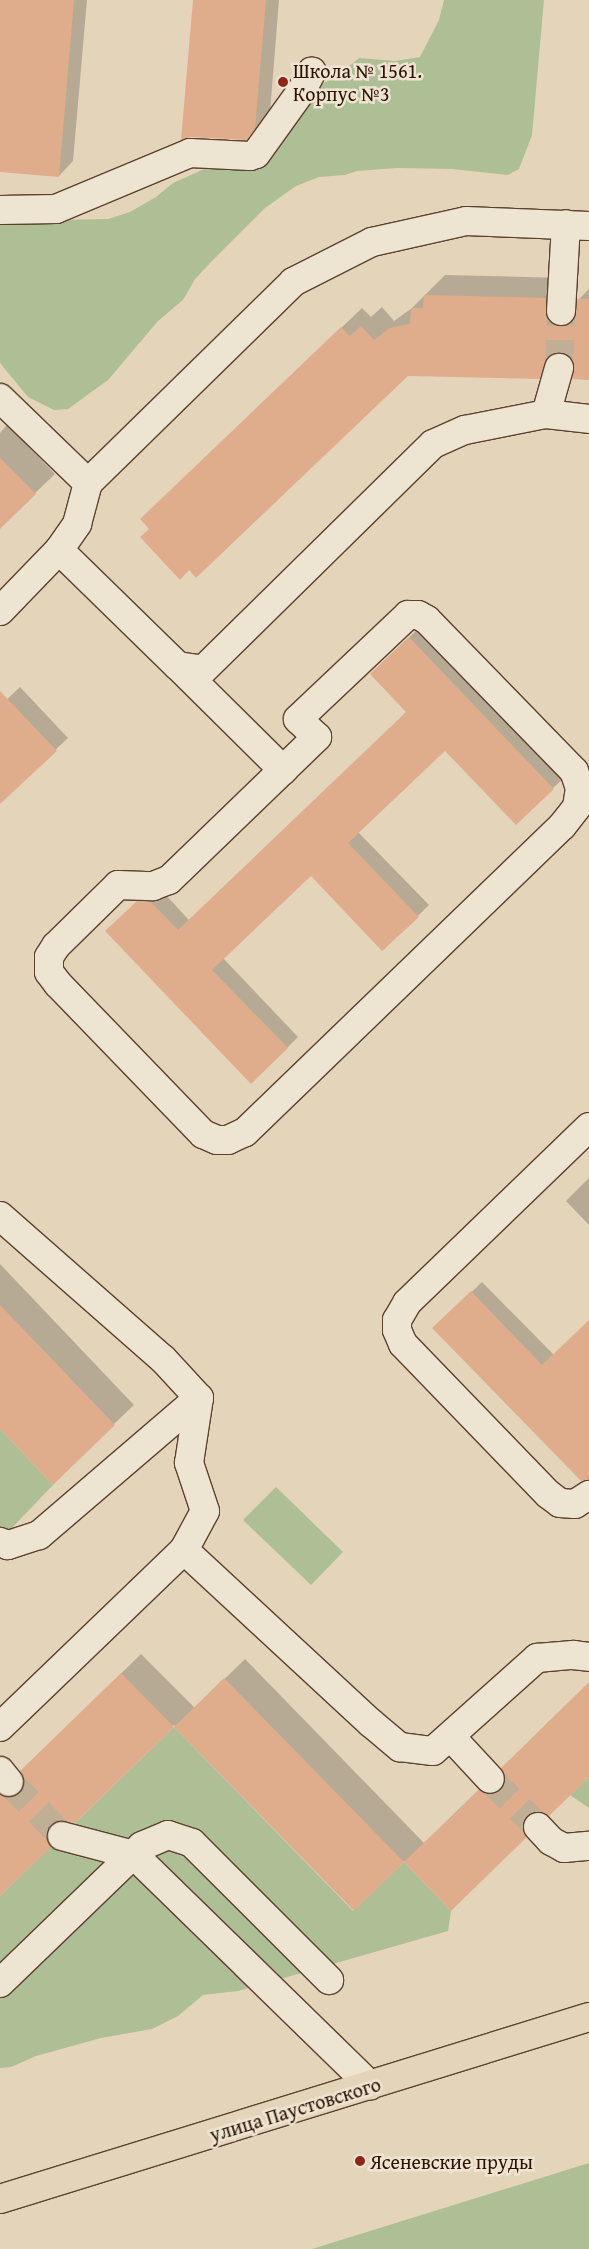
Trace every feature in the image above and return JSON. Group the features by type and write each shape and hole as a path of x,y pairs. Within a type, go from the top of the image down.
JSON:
{"main road":[{"name":"улица Паустовского","path":"0,2199 589,2017"}],"lane":[{"path":"0,210 56,209 190,153 250,156 256,154 302,90 312,71"},
{"path":"0,611 59,550 77,524 88,483 293,282 372,242 466,221 578,225 561,311"},
{"path":"546,414 559,368"},
{"path":"0,398 88,483"},
{"path":"178,666 203,670 433,444 465,430 546,414 589,419"},
{"path":"59,550 283,770"},
{"path":"408,615 418,615 427,620 574,771 580,788 577,807 562,826 244,1132 228,1140 217,1140 203,1134 58,984 49,972 49,956 56,946 118,885 152,886 170,880 283,770 317,738 298,719 400,620 408,615"},
{"path":"589,1127 407,1303 397,1320 397,1330 403,1344 548,1494 560,1503 575,1504 589,1495"},
{"path":"0,1216 163,1359 199,1398"},
{"path":"0,1542 8,1545 40,1535 199,1398"},
{"path":"0,1727 184,1550 205,1511 189,1463 199,1398"},
{"path":"184,1550 371,1723 400,1747 433,1751 451,1738 537,1658 573,1655 589,1657"},
{"path":"451,1738 490,1778"},
{"path":"538,1827 551,1841 564,1848 589,1846"},
{"path":"0,1983 142,1846 168,1835 192,1843 329,1980"},
{"path":"62,1836 134,1855 370,2086"}],"green space":[{"path":"444,0 544,0 532,135 519,169 508,175 452,169 397,168 357,171 345,175 319,177 296,186 265,208 212,261 195,279 183,300 158,321 108,380 68,409 54,410 28,397 0,363 0,221 108,219 130,212 156,197 173,183 211,166 295,120 314,99 323,83 334,79 359,58 395,61 420,57 439,20"},
{"path":"0,1429 53,1485 10,1530 0,1535"},
{"path":"276,1487 343,1552 311,1585 243,1520"},
{"path":"174,1727 353,1911 404,1862 451,1911 448,1931 238,1991 203,1995 178,2016 152,2029 101,2038 36,2056 11,2067 0,2068 0,1896"},
{"path":"589,1777 589,1808 570,1795"},
{"path":"589,2163 589,2249 312,2249"}],"building":[{"path":"0,0 74,0 59,177 0,172"},
{"path":"193,0 266,0 255,128 247,140 191,137 181,140"},
{"path":"424,295 546,298 547,318 553,324 561,327 568,325 574,319 577,299 589,299 589,380 572,379 574,364 570,357 563,353 555,353 548,357 540,379 408,376 196,578 189,570 180,580 140,537 149,529 140,519 341,327 350,336 361,326 374,340 390,328 410,324 411,308 423,308"},
{"path":"0,458 36,494 0,529"},
{"path":"409,637 554,789 516,825 445,751 348,843 419,917 382,951 311,876 212,970 288,1048 251,1084 105,931 137,901 151,902 178,930 406,712 370,674"},
{"path":"0,691 57,751 0,804"},
{"path":"471,1291 542,1365 589,1320 589,1479 581,1481 432,1328"},
{"path":"0,1305 115,1425 53,1485 0,1429"},
{"path":"121,1673 174,1727 75,1823 58,1821 51,1825 47,1832 47,1841 51,1847 0,1896 0,1794 11,1797 19,1794 23,1788 24,1780 20,1771"},
{"path":"224,1678 404,1862 354,1911 174,1727"},
{"path":"589,1682 589,1777 549,1816 542,1812 535,1812 527,1816 523,1822 526,1838 451,1911 404,1862 479,1790 485,1794 493,1794 501,1790 505,1784 505,1776 501,1768"}],"tunnel":[{"path":"559,368 561,311"},
{"path":"490,1779 538,1827"},
{"path":"9,1782 62,1836"}],"place":[{"name":"Школа № 1561. Корпус №3","path":"283,82"},
{"name":"Ясеневские пруды","path":"360,2161"}]}
